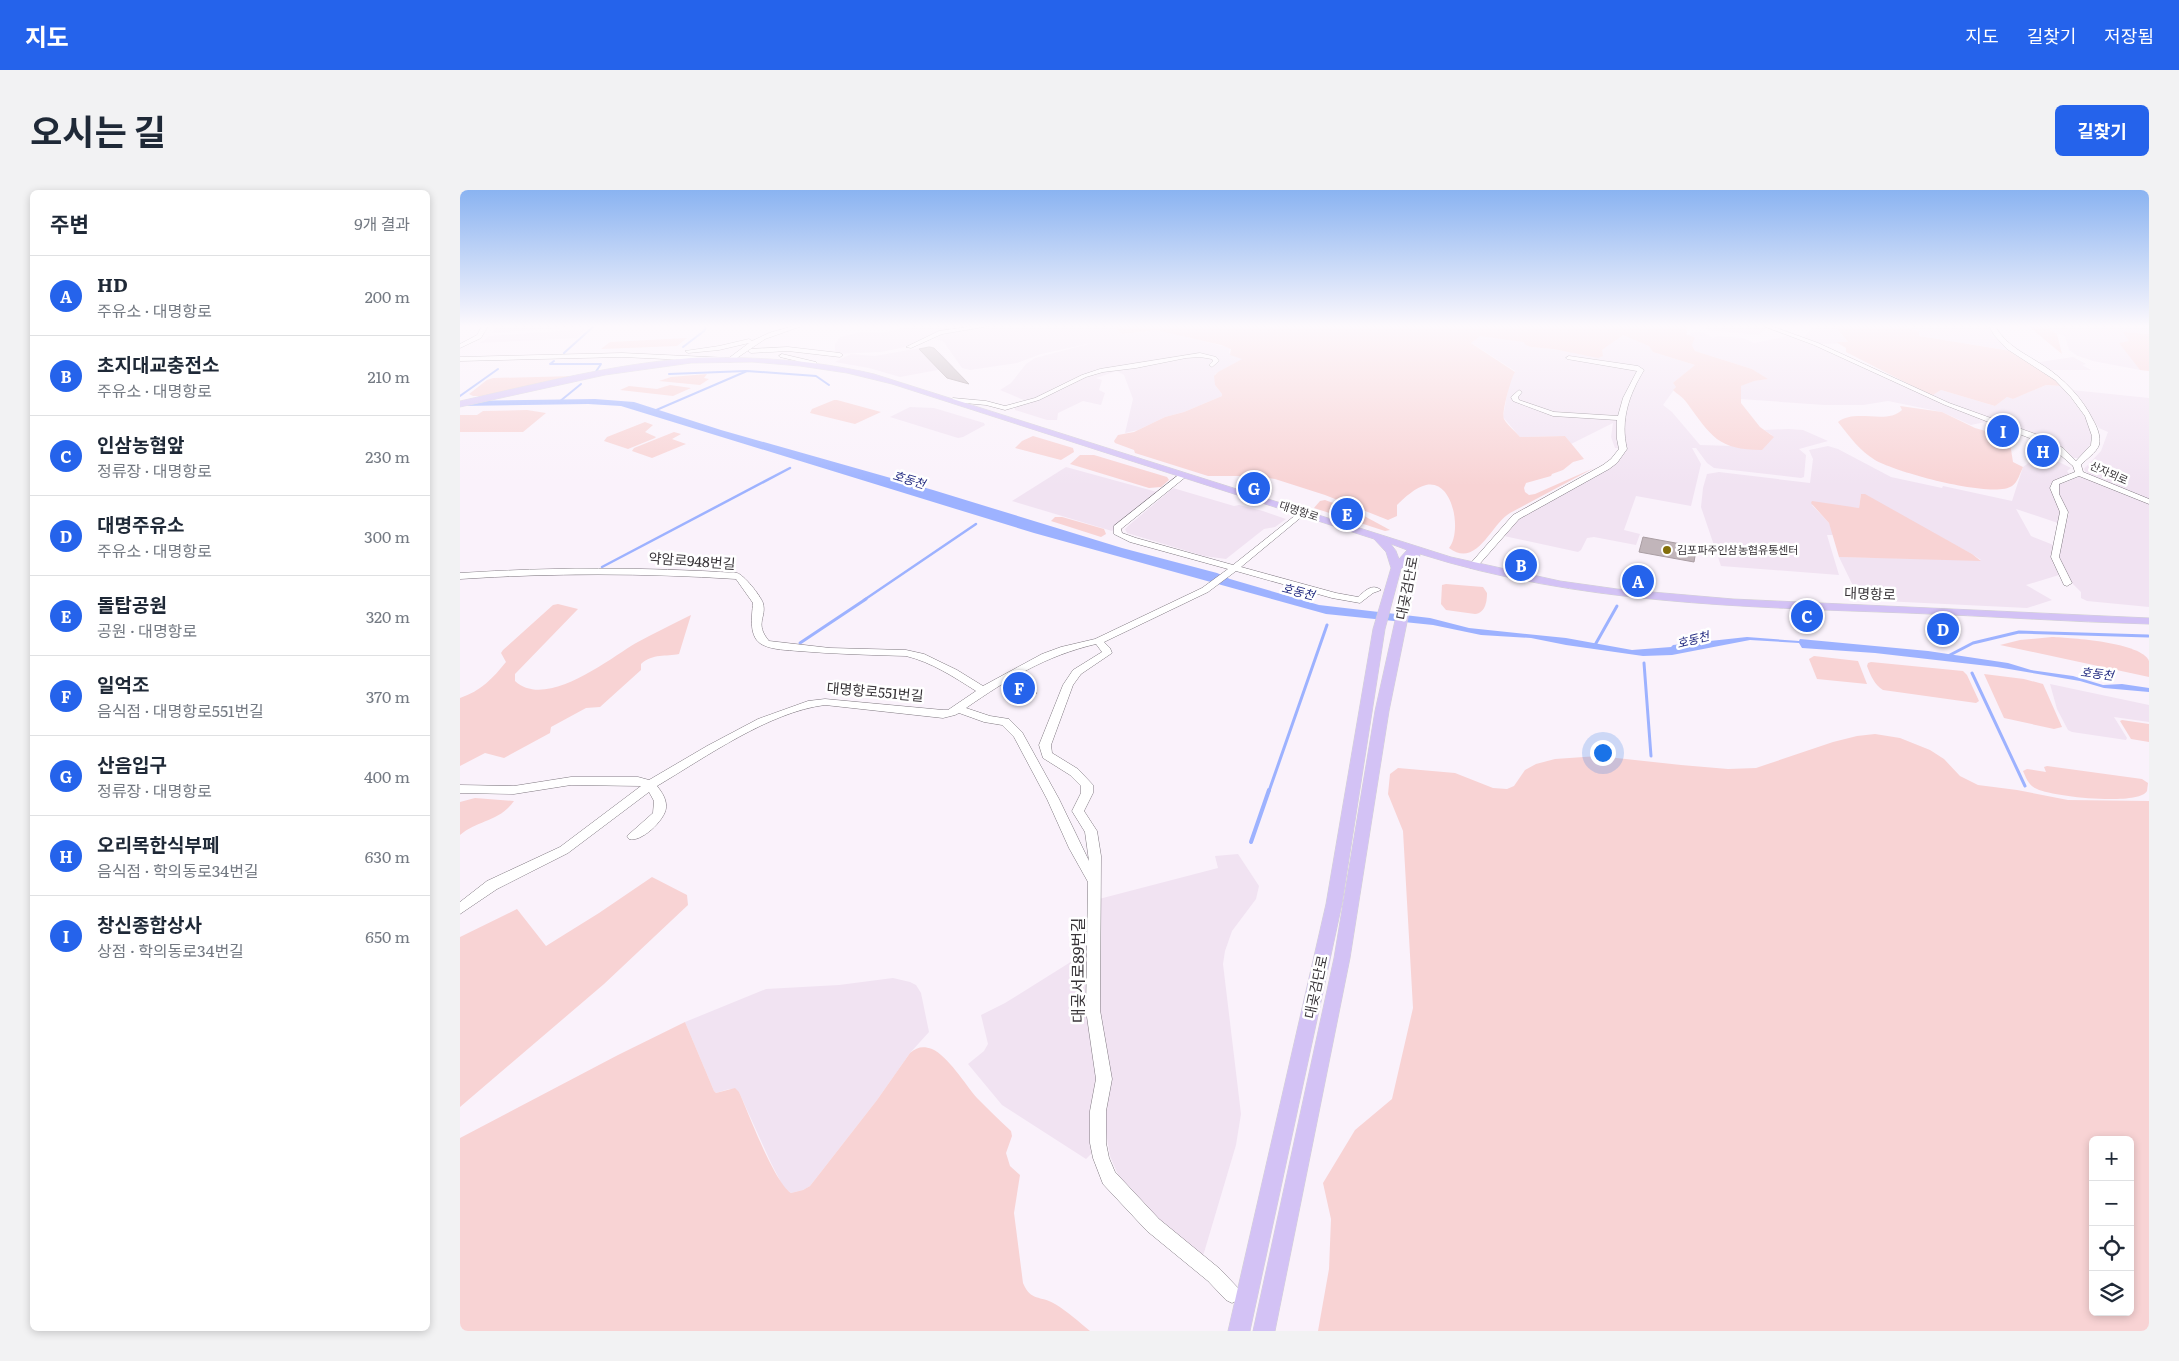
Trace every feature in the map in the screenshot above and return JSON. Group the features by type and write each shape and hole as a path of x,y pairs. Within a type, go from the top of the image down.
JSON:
{"main road":[{"name":"대명항로","path":"460,405 490,397 582,379"},
{"name":"대명항로","path":"460,405 586,379"},
{"name":"대명항로","path":"884,379 1447,559 1538,581 1585,588 1770,606 2149,621"},
{"path":"1376,536 1392,551 1396,568"},
{"name":"대곶검단로","path":"1239,1331 1334,904 1379,629 1396,568 1415,548"},
{"name":"대곶검단로","path":"1264,1331 1342,958 1382,711 1398,630 1412,573 1415,548"},
{"path":"1412,573 1420,565 1447,559"}],"street":[{"name":"대명항로","path":"953,400 979,402 1005,408 1031,402 1077,379"},
{"path":"1473,566 1516,517 1614,461 1623,449 1618,435 1626,399 1635,379"},
{"path":"1893,379 1947,404 2035,437 2071,457 2078,469 2056,483 2054,488 2064,512 2055,557 2067,583"},
{"name":"산자뫼로","path":"2057,379 2092,422 2096,434 2095,445 2078,469 2149,502"},
{"path":"1520,392 1514,397 1516,401 1548,412 1621,418"},
{"path":"1184,475 1120,525 1116,532 1133,540 1234,569 1353,600 1360,600 1368,592 1376,590"},
{"name":"대명항로551번길","path":"460,909 492,885 564,850 650,784 762,723 814,703 825,702 943,714 959,709 984,691 1046,656 1064,649 1098,641 1188,600 1234,569 1302,512"},
{"name":"약암로948번길","path":"460,576 528,571 658,571 737,576 740,577 758,604 756,625 760,636 766,643 830,651 906,653 920,656 953,672 984,691"},
{"path":"1094,882 1095,856 1091,831 1078,811 1087,794 1087,785 1074,772 1048,755 1045,746 1068,685 1077,672 1107,653 1107,650 1098,641"},
{"name":"대곶서로89번길","path":"959,709 988,719 1005,722 1018,735 1053,799 1075,848 1094,882 1095,915 1092,992 1103,1070 1097,1125 1101,1158 1110,1178 1153,1225 1214,1275 1232,1294"},
{"path":"460,790 514,790 572,781 638,781 650,784 660,802 660,813 652,823 633,836"}],"shaded area":[{"path":"561,379 485,396 469,394 487,380"},
{"path":"664,379 709,379 700,385 659,381"},
{"path":"1014,379 1100,379 1102,380 1099,390 1105,393 1101,405 1083,401 1058,413 1057,420 1047,420 1015,410 1015,407 1031,403 1000,390"},
{"path":"1126,379 1215,379 1215,385 1222,394 1222,396 1184,412 1165,417 1138,430 1125,433 1133,399"},
{"path":"1214,379 1512,379 1503,416 1507,424 1520,437 1565,436 1584,459 1573,462 1551,476 1526,483 1525,492 1529,495 1535,494 1594,468 1510,513 1476,549 1468,553 1459,553 1449,548 1455,531 1453,509 1449,498 1436,485 1422,486 1410,493 1397,505 1397,516 1388,520 1325,495 1275,479 1253,476 1208,476 1135,453 1134,450 1115,443 1114,441 1118,435 1134,432 1165,417 1184,412 1222,396 1215,385"},
{"path":"1511,379 1678,379 1673,383 1676,387 1663,405 1672,412 1700,445 1733,446 1772,435 1764,430 1788,429 1803,430 1828,441 1799,449 1806,455 1804,477 1801,478 1714,468 1707,463 1696,448 1692,448 1701,464 1691,506 1636,496 1624,530 1640,534 1636,545 1594,537 1587,538 1578,552 1504,536 1517,520 1615,463 1628,448 1615,448 1611,437 1613,423 1571,444 1565,436 1520,437 1503,417"},
{"path":"1678,379 1766,379 1741,386 1741,403 1760,427 1774,437 1762,450 1725,444 1710,432 1685,401 1673,390 1676,387 1673,383"},
{"path":"1765,379 1888,379 1990,421 1971,425 1942,412 1888,401 1863,405 1824,405 1740,399 1741,386 1753,381"},
{"path":"1899,379 2055,379 2062,386 2046,385 2013,399 2007,397 1995,406 1941,390 1933,395"},
{"path":"670,385 691,388 673,396 620,390 629,386 657,389"},
{"path":"2046,385 2062,386 2091,425 2091,443 2078,458 2073,458 2055,445 1931,396 1941,390 1995,406 2007,397 2013,399"},
{"path":"2072,390 2149,398 2149,501 2095,478 2085,471 2084,469 2101,451 2108,432 2099,428"},
{"path":"834,400 881,412 855,424 810,413 812,409"},
{"path":"1900,406 1942,412 1975,428 2007,437 2003,438 2010,443 2013,462 2023,467 2016,482 2012,486 2001,489 1985,489 1966,487 1902,471 1875,460 1864,452 1838,422 1853,416 1880,417 1896,414 1902,410"},
{"path":"910,407 934,408 984,423 985,425 958,438 890,417"},
{"path":"527,410 546,413 523,432 460,432 460,415 477,415 483,411"},
{"path":"645,422 653,425 645,432 655,438 628,449 604,441 607,437"},
{"path":"674,432 681,434 672,439 686,444 652,458 632,451 634,448"},
{"path":"1033,436 1073,448 1074,452 1061,460 1015,448 1022,441"},
{"path":"1828,446 1838,449 1891,477 2012,501 2023,467 2038,456 2047,456 2071,468 2067,471 2070,475 2050,485 2061,512 2058,523 2016,509 2031,536 2056,546 2054,564 2059,575 2026,585 2052,600 2027,608 1863,600 1857,594 1839,557 1981,560 1861,494 1859,508 1812,505 1829,523 1832,529 1833,535 1827,535 1839,575 1721,566 1701,507 1707,474 1719,472 1810,483 1813,459 1809,450"},
{"path":"1080,455 1094,455 1167,477 1169,480 1161,487 1149,488 1070,464"},
{"path":"1066,467 1157,492 1112,531 1012,501"},
{"path":"2081,476 2149,504 2149,607 2087,601 2081,598 2081,592 2068,579 2058,555 2069,513 2057,495 2058,485"},
{"path":"1173,488 1234,506 1239,505 1263,511 1286,519 1275,527 1264,529 1226,559 1204,556 1127,533 1125,529 1128,526"},
{"path":"1861,494 1865,494 1972,554 1981,561 1839,557 1829,523 1811,503 1812,501 1859,508"},
{"path":"1325,500 1355,511 1390,530 1385,531 1314,508 1320,501"},
{"path":"1055,517 1062,517 1104,529 1106,534 1101,537 1051,521"},
{"path":"1442,585 1483,587 1487,593 1486,603 1481,612 1475,614 1446,610 1441,604"},
{"path":"558,604 578,609 515,674 515,681 528,688 543,690 577,679 636,643 691,615 679,654 650,658 641,664 641,670 600,707 586,708 551,727 550,733 504,758 485,753 460,766 460,698 474,692 491,679 506,662 501,653 503,650 553,605"},
{"path":"2052,637 2105,642 2133,649 2149,661 2149,677 2000,645 2020,640"},
{"path":"1814,656 1858,661 1867,684 1817,679 1809,659"},
{"path":"1871,662 1963,671 1967,675 1979,701 1976,703 1883,690 1875,682 1867,666"},
{"path":"1984,674 2024,679 2043,684 2062,727 2054,729 2004,718"},
{"path":"2050,684 2149,705 2149,722 2114,717 2127,738 2126,740 2072,732 2068,730 2057,709"},
{"path":"2120,721 2149,724 2149,742 2131,739"},
{"path":"1875,734 1900,738 1930,750 1944,759 1960,776 1978,785 2068,800 2149,801 2149,1331 1318,1331 1329,1269 1331,1219 1323,1183 1355,1130 1392,1099 1413,1008 1403,831 1388,794 1390,774 1398,768 1455,773 1493,788 1507,789 1514,786 1525,770 1536,764 1555,759 1598,756 1728,769 1756,768 1833,742"},
{"path":"2044,767 2142,779 2148,783 2147,791 2141,796 2113,799 2095,799 2046,792 2032,786 2023,771 2027,769 2046,772"},
{"path":"475,798 514,801 502,813 460,835 460,802"},
{"path":"1238,854 1259,886 1256,899 1232,931 1223,964 1241,1114 1236,1145 1203,1256 1155,1219 1119,1177 1110,1156 1106,1132 1099,1023 1099,899 1218,868 1215,856"},
{"path":"652,877 687,895 688,905 604,984 460,1107 460,937 517,909 546,946"},
{"path":"1085,953 1088,954 1099,1071 1092,1120 1091,1154 1086,1159 1002,1105 968,1064 984,1051 988,1044 981,1015 1005,1003"},
{"path":"893,978 916,985 921,993 929,1032 910,1053 877,1100 810,1186 791,1193 784,1188 771,1163 739,1092 729,1089 716,1093 714,1091 685,1022 766,989 839,985"},
{"path":"685,1022 714,1091 716,1093 735,1088 739,1092 769,1161 784,1186 791,1193 810,1186 877,1100 910,1053 923,1047 938,1053 950,1064 977,1098 1011,1131 1012,1136 1006,1153 1010,1166 1020,1175 1014,1213 1023,1283 1026,1289 1033,1296 1050,1301 1090,1331 460,1331 460,1138"}],"water":[{"path":"595,399 634,402 721,430 933,490 1122,548 1217,573 1230,579 1319,605 1430,618 1469,628 1566,638 1632,650 1747,637 1799,641 1800,639 1928,651 2008,663 2031,670 2073,676 2103,685 2122,684 2149,688 2149,692 2104,688 2080,681 1997,667 1875,653 1802,648 1799,643 1750,640 1672,655 1643,656 1531,638 1481,635 1433,625 1326,614 1034,533 621,406 588,404 460,406 460,401"}],"building":[{"path":"952,379 964,379 969,384"},
{"name":"김포파주인삼농협유통센터","path":"1643,537 1681,544 1681,546 1696,550 1694,562 1639,552"},
{"path":"1017,678 1037,693 1024,700 1004,685"}],"waterway":[{"path":"460,396 484,379"},
{"path":"654,411 728,379"},
{"path":"821,379 829,385"},
{"path":"559,402 581,384"},
{"path":"602,567 790,468"},
{"path":"864,600 976,524"},
{"path":"800,643 866,599"},
{"path":"1595,645 1617,606"},
{"path":"1269,791 1327,625"},
{"path":"1948,656 1973,643 2019,632 2148,636"},
{"path":"1644,663 1651,756"},
{"path":"1972,673 2025,786"},
{"path":"1251,842 1269,790"}],"place":[{"name":"창신종합상사","path":"2003,431"},
{"name":"오리목한식부페","path":"2043,451"},
{"name":"산음입구","path":"1254,488"},
{"name":"돌탑공원","path":"1347,514"},
{"name":"김포파주인삼농협유통센터","path":"1667,550"},
{"name":"초지대교충전소","path":"1521,565"},
{"name":"HD","path":"1638,581"},
{"name":"인삼농협앞","path":"1807,616"},
{"name":"대명주유소","path":"1943,629"},
{"name":"일억조","path":"1019,688"}],"water label":[{"name":"호동천","path":"909,480"},
{"name":"호동천","path":"1298,592"},
{"name":"호동천","path":"1693,640"},
{"name":"호동천","path":"2097,674"}]}
